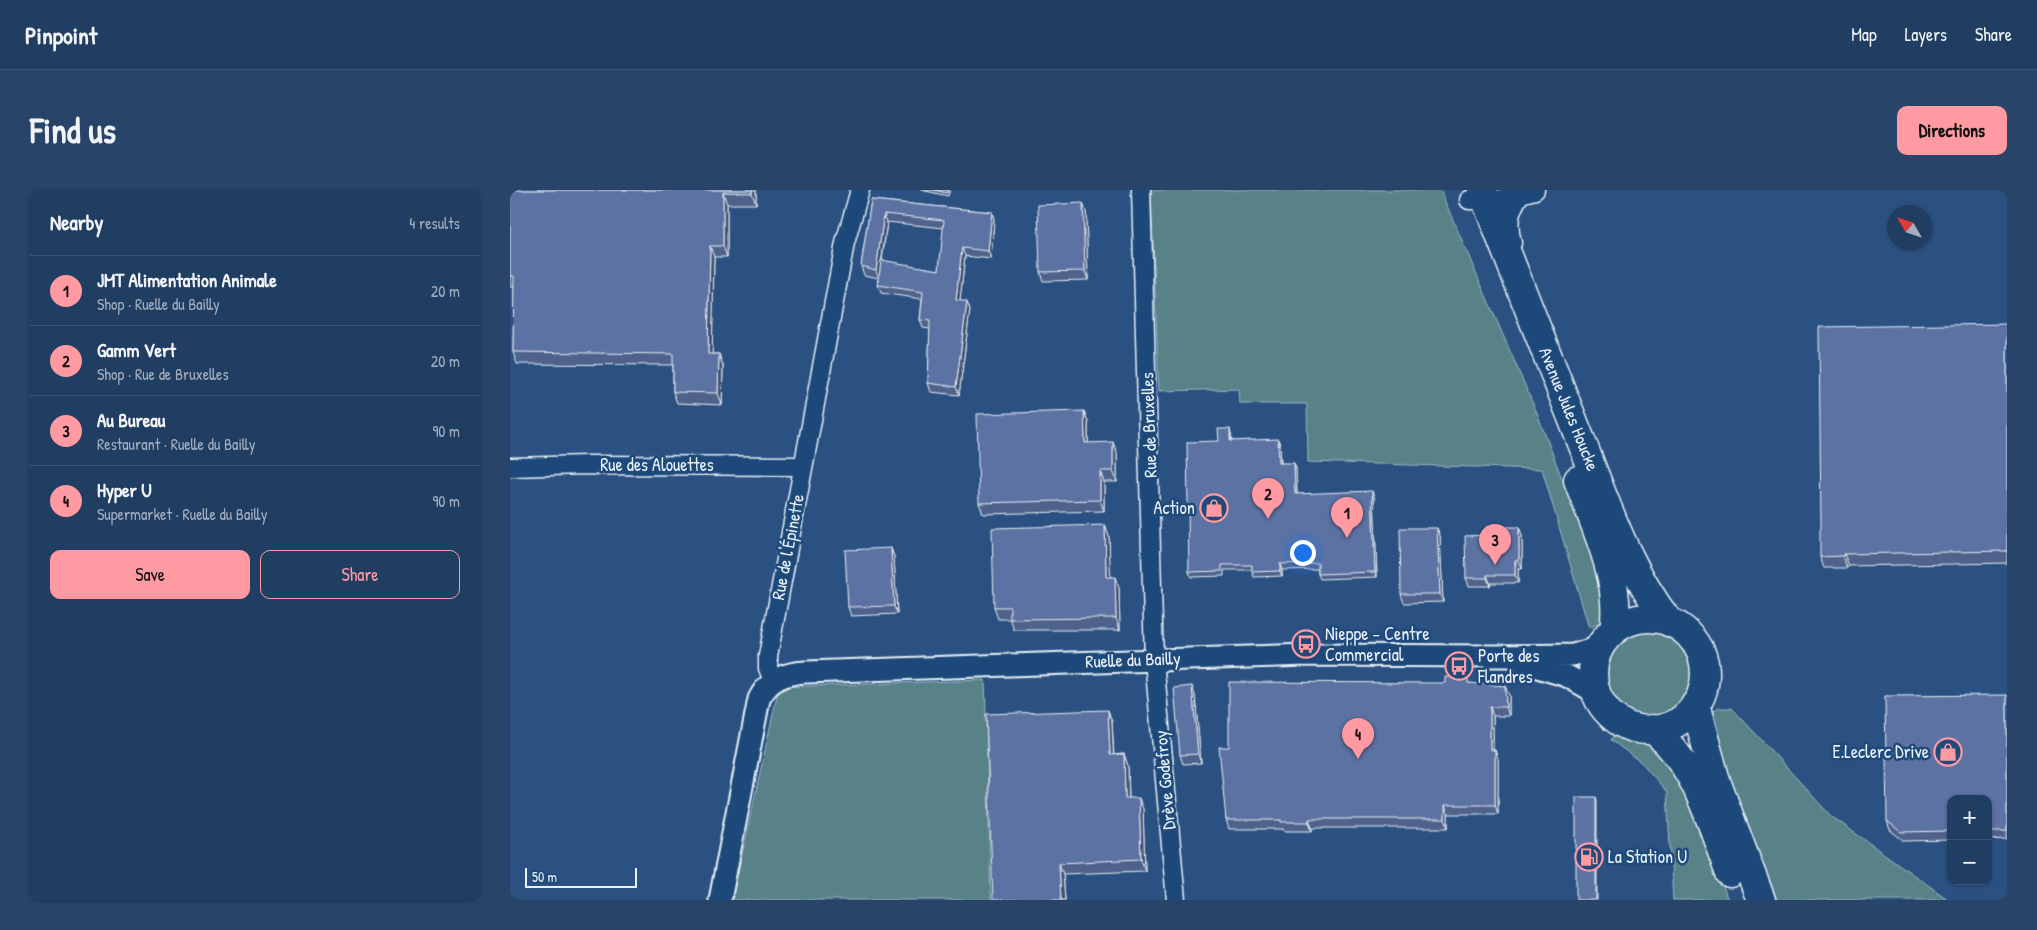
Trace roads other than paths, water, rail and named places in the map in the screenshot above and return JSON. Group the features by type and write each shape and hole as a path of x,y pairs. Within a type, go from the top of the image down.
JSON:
{"main road":[{"name":"Avenue Jules Houcke","path":"1476,195 1532,316 1605,500 1629,555 1652,599 1669,622"},
{"name":"Avenue Jules Houcke","path":"1476,195 1606,557 1616,600 1607,638"},
{"path":"1655,618 1669,622 1690,636 1702,657 1704,682 1695,705 1676,722 1652,729 1637,728 1616,718 1604,707 1597,693 1594,680 1594,666 1607,638 1627,623 1655,618"},
{"path":"1695,705 1716,781 1761,900"},
{"path":"1652,729 1674,750 1693,779 1741,900"}],"street":[{"name":"Rue de l'Épinette","path":"773,681 768,668 768,656 845,243 860,190"},
{"name":"Rue de Bruxelles","path":"1141,190 1154,660"},
{"path":"1476,195 1528,192"},
{"path":"1528,192 1510,212 1508,227 1525,281 1532,316"},
{"name":"Rue des Alouettes","path":"510,467 586,465 803,466"},
{"name":"Ruelle du Bailly","path":"773,681 785,675 799,672 1154,660 1307,655 1494,656 1573,654 1607,638"},
{"name":"Ruelle du Bailly","path":"1494,656 1558,672 1597,693"},
{"name":"Drève Godefroy","path":"1154,660 1176,900"},
{"path":"720,900 757,707 763,692 773,681"}],"place":[{"name":"Action","path":"1214,508"},
{"name":"Gamm Vert","path":"1268,519"},
{"name":"JMT Alimentation Animale","path":"1347,538"},
{"name":"Au Bureau","path":"1495,565"},
{"name":"Nieppe – Centre Commercial","path":"1306,644"},
{"name":"Porte des Flandres","path":"1459,666"},
{"name":"E.Leclerc Drive","path":"1948,752"},
{"name":"Hyper U","path":"1358,759"},
{"name":"La Station U","path":"1589,857"}]}
